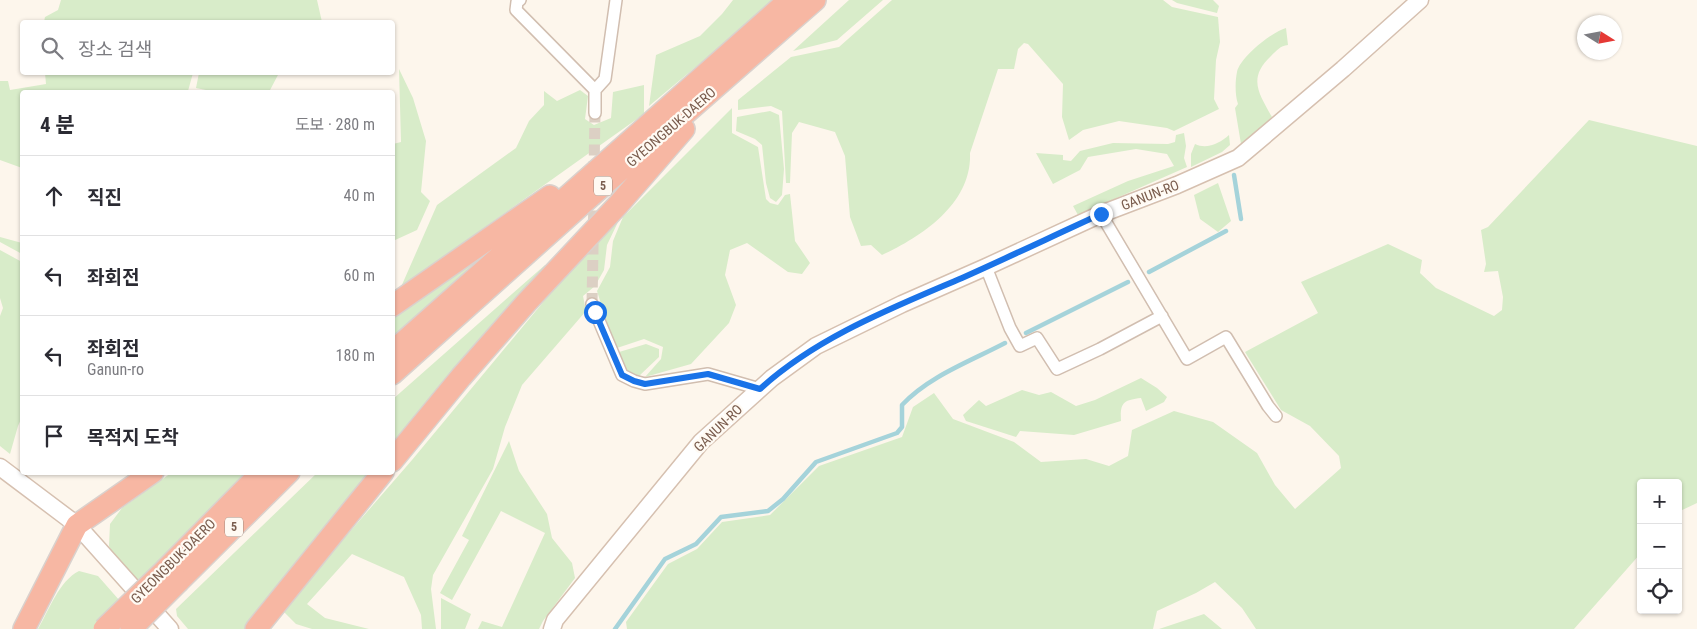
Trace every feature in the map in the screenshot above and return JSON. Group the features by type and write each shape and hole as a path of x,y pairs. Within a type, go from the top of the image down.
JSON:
{"highway":[{"name":"GYEONGBUK-DAERO","path":"395,349 789,0"},
{"name":"GYEONGBUK-DAERO","path":"395,371 591,196 815,0"},
{"path":"395,457 519,310 618,205 735,71"},
{"path":"395,304 536,206 587,168 630,141"},
{"path":"24,629 77,525 149,475"},
{"name":"GYEONGBUK-DAERO","path":"131,629 173,574 259,475"},
{"name":"GYEONGBUK-DAERO","path":"104,629 173,574 287,475"},
{"path":"256,629 381,475"}],"street":[{"path":"595,113 595,90 605,79 616,0"},
{"name":"GANUN-RO","path":"552,629 555,620 701,442 772,378 816,346 902,304 1101,214 1177,185 1238,158 1343,69 1420,0"},
{"path":"518,1 516,10 595,90"},
{"path":"1101,214 1187,359 1226,337 1276,416"},
{"path":"986,267 1010,328 1020,346 1037,338 1056,369 1100,349 1162,316"},
{"path":"592,304 622,375 645,384 708,374 760,389"},
{"path":"0,467 77,525 170,629"}],"green space":[{"path":"61,0 317,0 322,20 44,20 45,17 58,10"},
{"path":"733,0 776,0 649,106 656,55 700,36"},
{"path":"849,0 883,0 837,40 793,51"},
{"path":"892,0 1163,0 1172,7 1218,17 1220,42 1216,60 1214,99 1219,109 1174,131 1167,128 1119,121 1083,130 1069,140 1062,117 1063,84 1028,44 1024,43 1018,49 1014,69 998,69 970,153 968,171 963,187 954,202 928,228 882,255 871,245 861,246 850,217 845,156 835,132 799,122 792,133 790,183 786,183 782,111 771,106 738,110 738,100 791,57 839,47"},
{"path":"1172,0 1213,0 1219,6 1217,13"},
{"path":"1286,28 1288,45 1277,50 1259,71 1259,93 1272,117 1241,144 1235,108 1238,104 1236,80 1239,66 1257,46 1273,34"},
{"path":"399,69 413,98 426,141 421,192 430,201 417,230 395,240 395,144 401,142"},
{"path":"45,75 192,75 188,90 20,90 20,167 0,160 0,81 8,81 10,90 46,84"},
{"path":"198,75 278,75 270,90 206,90 196,88"},
{"path":"644,85 644,114 401,287 437,205 516,148 529,121 544,105 544,91 557,101 580,90 588,96 585,119 594,125 611,118 613,92"},
{"path":"732,108 732,133 758,147 766,199 770,203 778,205 785,195 790,194 795,241 810,263 802,274 788,272 747,243 730,250 725,275 736,305 729,323 691,364 645,377 661,359 663,347 644,339 617,348 613,342 597,291 610,267 613,241 623,217"},
{"path":"770,111 779,115 784,169 782,195 776,202 770,198 766,183 762,145 755,139 736,131 737,117"},
{"path":"1589,120 1697,146 1697,503 1682,510 1682,479 1637,479 1637,558 1574,629 1256,629 1242,608 1215,582 1157,611 1153,629 627,629 626,622 668,564 697,549 722,522 770,515 819,466 902,437 913,407 934,393 953,419 1014,442 1041,462 1086,459 1109,466 1128,456 1132,430 1174,411 1213,422 1257,453 1275,485 1295,509 1341,468 1339,456 1310,426 1281,410 1245,352 1318,313 1301,282 1388,244 1422,260 1420,273 1436,288 1494,316 1502,310 1503,297 1498,271 1484,272 1486,264 1481,230 1488,227"},
{"path":"1184,133 1186,146 1184,158 1187,167 1078,215 1073,206 1128,181 1174,166 1167,154 1136,149 1088,157 1080,170 1053,184 1036,153 1063,155 1063,160 1071,161 1080,151 1113,143 1168,144 1175,142 1176,135"},
{"path":"1229,135 1230,145 1222,152 1191,167 1191,154 1195,144 1200,146 1213,145"},
{"path":"1218,183 1231,221 1218,232 1200,219 1194,195"},
{"path":"618,222 607,245 604,270 595,286 583,296 586,311 522,385 505,427 493,469 433,575 431,589 436,629 422,629 421,615 404,577 352,554 307,604 325,618 369,629 312,629 296,624 282,610 412,460 559,283"},
{"path":"515,229 395,338 395,314"},
{"path":"0,237 20,242 20,253 0,242"},
{"path":"0,250 20,261 20,422 10,454 0,446 0,316 3,308 0,298"},
{"path":"545,265 544,271 395,443 395,397"},
{"path":"646,344 659,349 659,357 639,376 631,377 623,369 619,352"},
{"path":"1141,378 1167,397 1164,402 1146,411 1141,398 1126,401 1121,410 1121,421 1074,435 1020,431 1016,437 966,421 963,415 979,400 986,406 1022,390 1039,395 1051,392 1076,406 1095,400"},
{"path":"509,441 519,471 547,514 552,538 572,563 575,578 539,629 478,629 482,621 502,627 545,533 501,511 452,600 440,593 469,540 462,536"},
{"path":"168,475 247,475 140,583 113,554 109,546 110,524 122,508"},
{"path":"315,475 368,475 245,629 188,629 177,616 176,609"},
{"path":"79,571 98,576 120,601 93,629 38,629 60,589"},
{"path":"441,598 471,614 465,629 441,629"},
{"path":"1204,614 1222,629 1159,629"}],"waterway":[{"path":"1234,175 1241,219"},
{"path":"1149,272 1226,231"},
{"path":"1026,333 1128,282"},
{"path":"615,629 665,559 696,544 721,517 768,511 783,499 816,462 897,433 902,427 902,405 913,395 937,377 1005,343"}],"tunnel":[{"path":"594,172 595,113"},
{"path":"592,304 594,193"}],"route":[{"path":"595,312 622,375 634,381 645,384 708,374 760,389 816,346 902,304 1101,214"}]}
